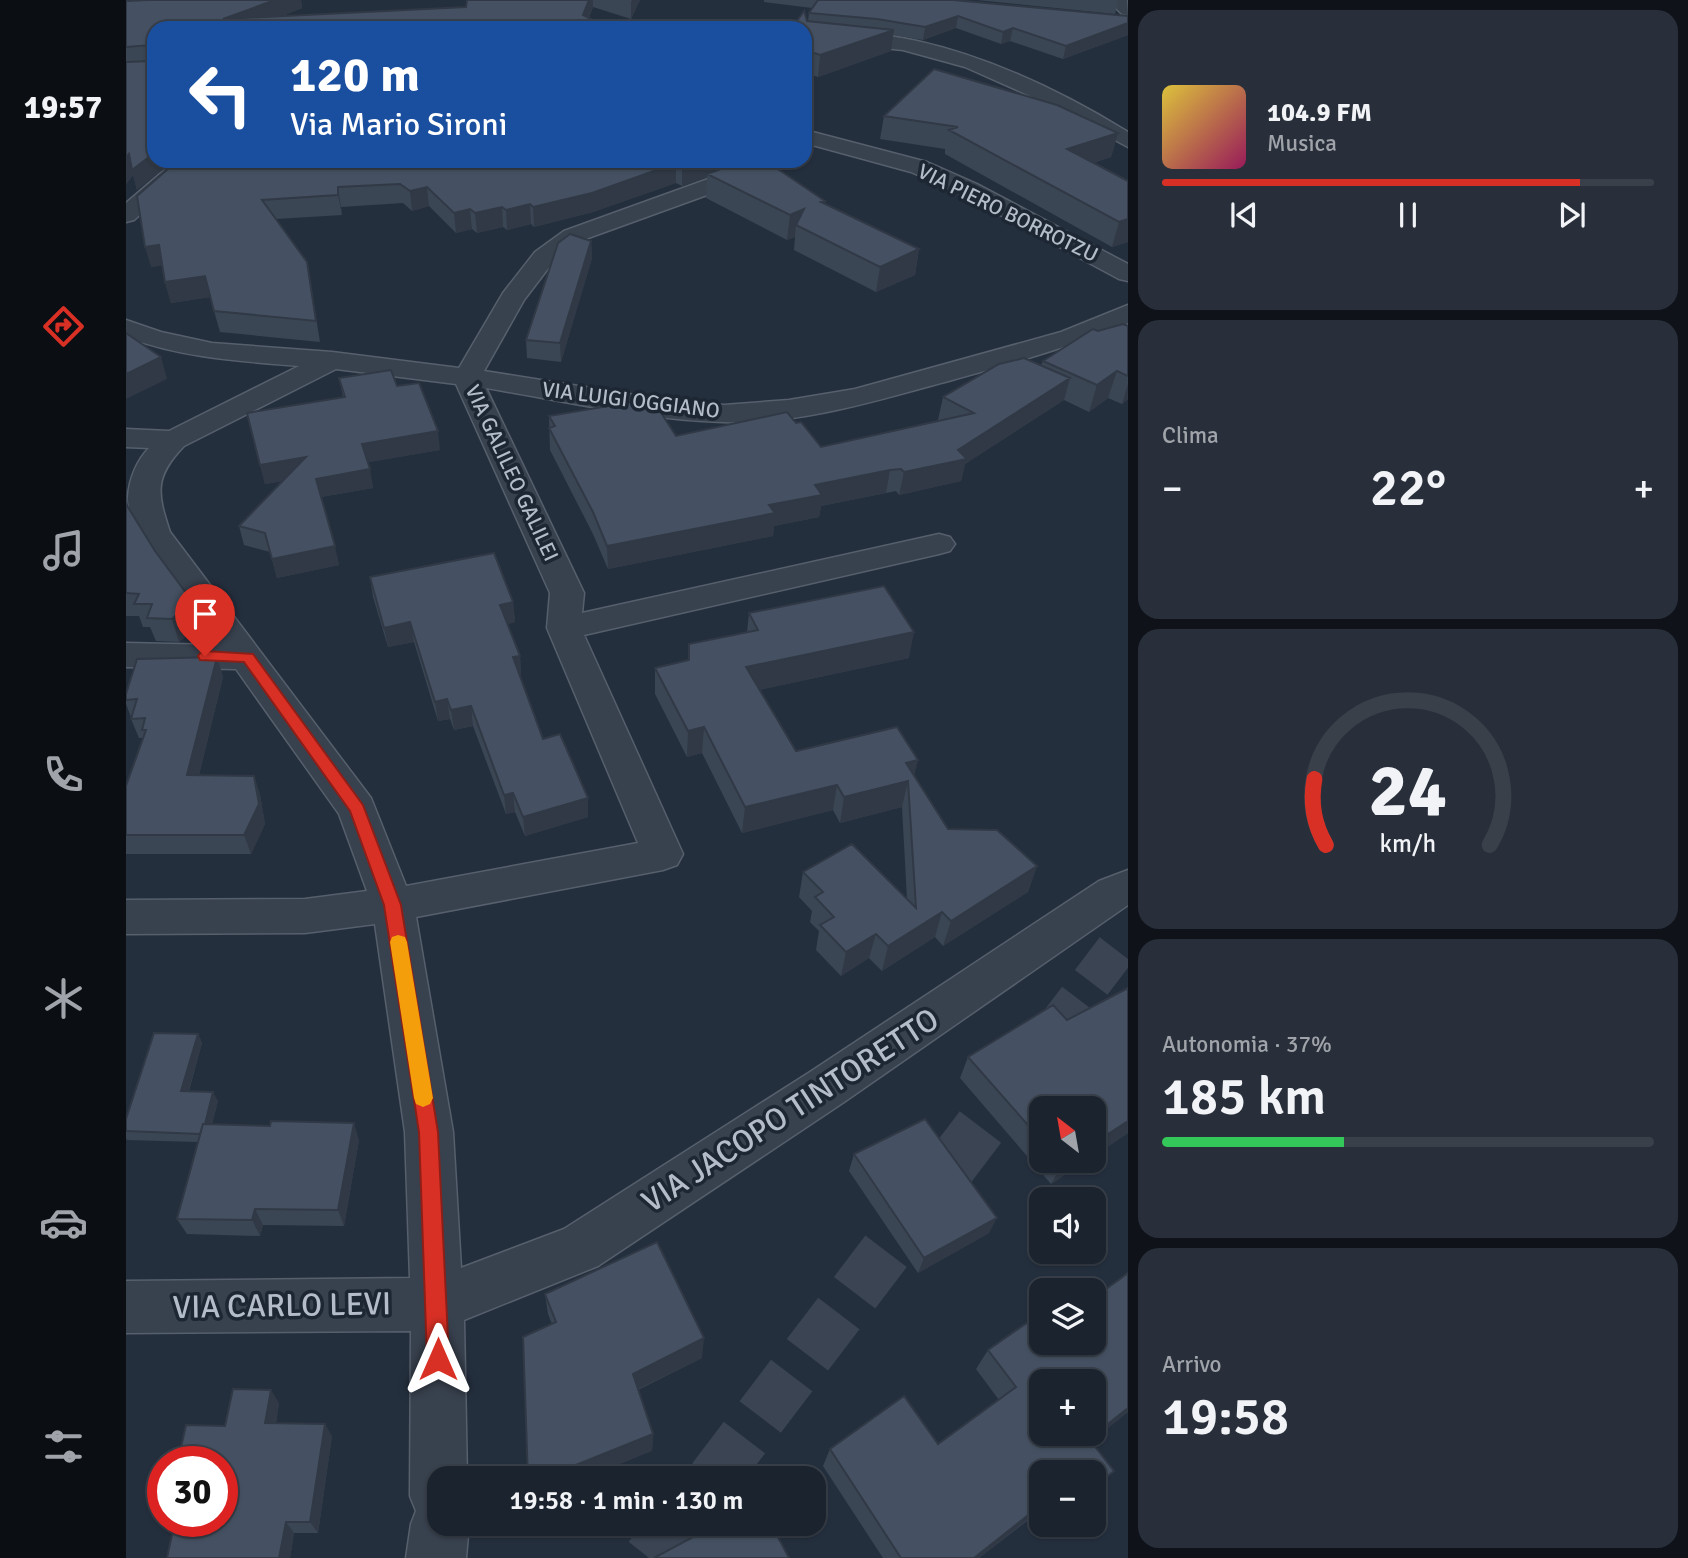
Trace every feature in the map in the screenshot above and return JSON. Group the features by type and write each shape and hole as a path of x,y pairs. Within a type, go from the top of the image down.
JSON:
{"street":[{"path":"1117,0 1125,19"},
{"path":"812,35 866,39 955,57 1005,76 1128,141"},
{"name":"VIA PIERO BORROTZU","path":"812,138 919,167 969,189 1128,274"},
{"path":"812,149 831,142"},
{"path":"126,215 180,168"},
{"name":"VIA GALILEO GALILEI","path":"393,905 663,854 564,628 567,593 467,377 512,299 544,257 572,236 760,168"},
{"name":"VIA LUIGI OGGIANO","path":"126,328 153,338 212,351 332,360 467,377 654,407 724,414 789,410 858,397 1070,338 1128,313"},
{"path":"332,360 174,440 152,462 143,498 155,533 358,809 393,905 429,1132 437,1304 439,1466"},
{"path":"126,438 174,440"},
{"path":"564,628 939,544"},
{"path":"126,655 248,657"},
{"name":"VIA JACOPO TINTORETTO","path":"437,1304 580,1248 827,1087 1114,893 1128,887"},
{"path":"126,917 306,916 393,905"},
{"name":"VIA CARLO LEVI","path":"126,1307 437,1304"},
{"path":"436,1558 439,1536"}],"building":[{"path":"275,0 223,19 466,7 467,0 589,0 583,15 595,21 147,21 147,45 126,47 126,1"},
{"path":"818,0 953,0 1128,16 1128,23 1066,46 1013,28 1003,32 958,16 925,27 877,19 809,13"},
{"path":"804,11 807,21 797,21"},
{"path":"812,22 894,30 820,55 812,52"},
{"path":"147,61 147,158 132,170 129,154 126,158 126,62"},
{"path":"934,69 1057,105 1118,133 1067,149 1128,181 1128,219 1119,222 949,130 958,127 884,116"},
{"path":"169,168 662,168 592,193 533,207 530,204 475,213 470,209 454,213 427,187 410,191 400,184 338,187 338,195 262,200 307,262 316,321 214,311 205,276 165,282 159,245 145,247 137,196"},
{"path":"724,168 776,168 825,201 821,202 919,249 880,267 796,225 804,209 790,215 707,174"},
{"path":"570,234 591,241 560,343 526,340 558,243"},
{"path":"1123,324 1128,326 1128,376 1117,371 1097,385 1043,361 1093,329 1098,331"},
{"path":"126,333 161,357 126,374"},
{"path":"1024,358 1070,378 958,450 967,459 904,472 901,469 890,470 815,485 822,495 769,505 775,513 607,546 593,512 549,428 555,426 549,416 632,402 636,409 656,405 676,436 787,412 796,423 801,422 821,447 974,413 943,397 999,364"},
{"path":"391,370 397,386 419,383 438,431 362,444 370,469 316,479 335,546 272,559 265,533 239,526 306,457 260,465 247,413 345,397 339,378"},
{"path":"126,504 155,551 195,605 188,605 172,619 147,618 152,604 134,604 139,594 126,593"},
{"path":"494,553 513,602 500,605 520,656 513,657 543,739 560,734 588,798 523,817 513,793 504,795 471,706 451,710 447,699 435,702 410,622 384,628 370,577"},
{"path":"884,586 914,632 746,667 796,751 897,727 918,760 906,763 948,829 997,830 1037,866 951,921 942,912 888,946 876,934 846,952 820,925 834,917 815,897 823,892 803,872 852,844 916,908 908,781 844,797 837,785 745,807 704,727 688,731 655,668 689,660 689,644 758,630 749,613"},
{"path":"217,657 187,775 254,776 259,804 244,835 126,835 126,786 146,730 142,730 145,718 131,719 137,699 126,700 137,659"},
{"path":"1128,988 1128,1121 1106,1135 1106,1096 1029,1096 1029,1126 968,1057 1053,1005 1067,1020"},
{"path":"154,1033 198,1034 181,1091 213,1092 200,1134 126,1131 126,1119"},
{"path":"925,1119 997,1218 924,1258 854,1154"},
{"path":"271,1121 354,1123 338,1210 255,1209 252,1220 177,1219 203,1124 270,1126"},
{"path":"657,1242 704,1338 633,1374 653,1434 573,1466 528,1466 523,1337 556,1322 545,1294"},
{"path":"1128,1273 1128,1408 1106,1425 1106,1369 1029,1369 1029,1446 1094,1446 1105,1460 1029,1460 1029,1514 974,1558 901,1558 830,1449 904,1396 938,1444 1016,1387 988,1350 1029,1321 1029,1355 1106,1355 1106,1289"},
{"path":"233,1389 271,1390 265,1423 325,1424 310,1522 286,1522 279,1558 167,1558 172,1537 238,1537 238,1446 181,1446 186,1425 225,1426"},
{"path":"1106,1461 1114,1471 1106,1477"},
{"path":"695,1536 777,1536 789,1558 654,1558"}],"tunnel":[{"path":"1016,1081 1128,934"},
{"path":"723,1466 1017,1079"},
{"path":"649,1558 666,1536"}],"slow traffic":[{"path":"398,942 423,1098"}],"route":[{"path":"205,656 248,657 358,809 393,905 429,1132 438,1359"}]}
